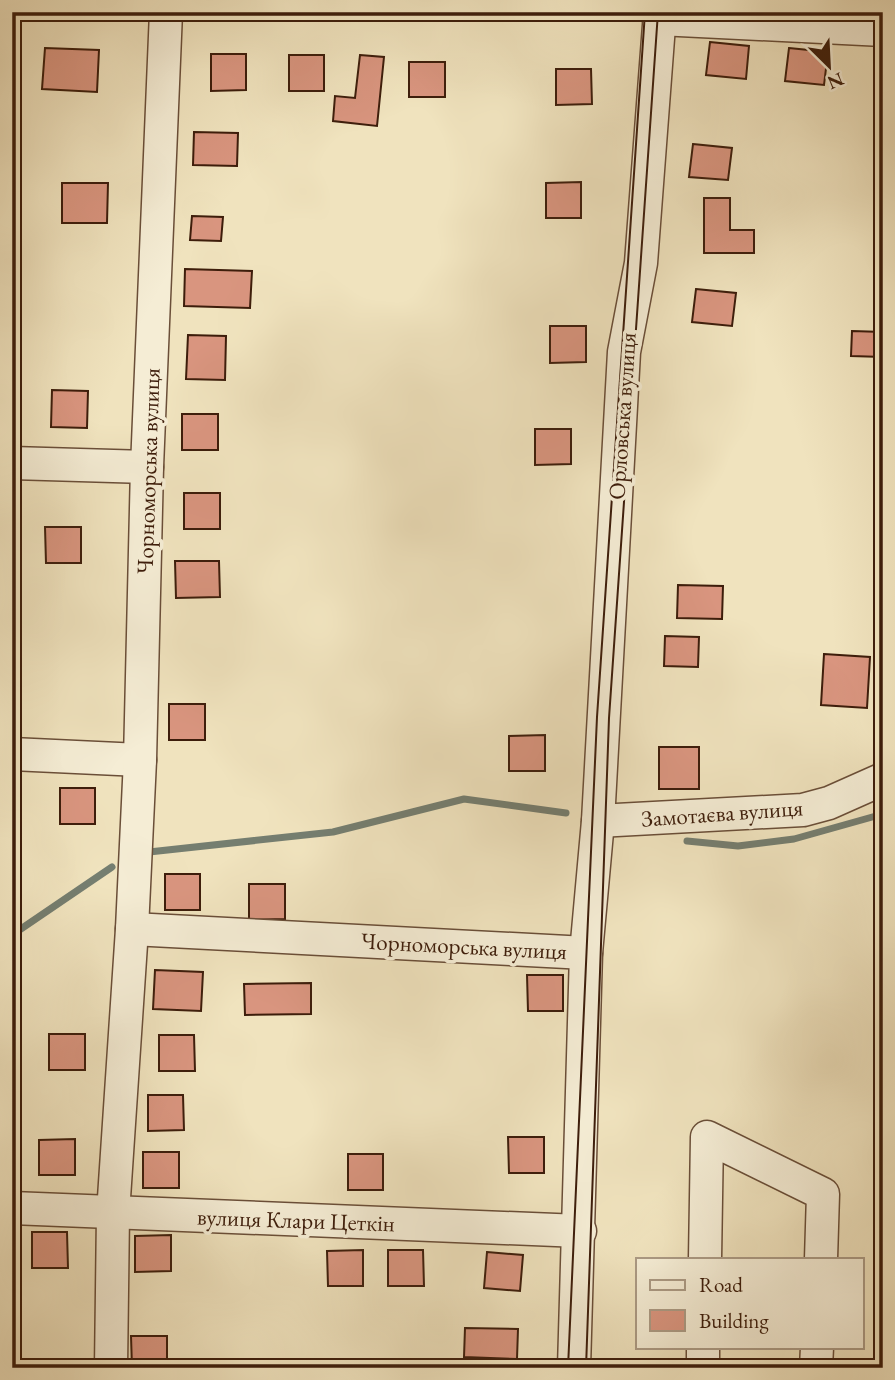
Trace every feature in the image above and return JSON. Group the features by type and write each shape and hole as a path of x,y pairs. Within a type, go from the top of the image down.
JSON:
{"street":[{"name":"Чорноморська вулиця","path":"111,1368 113,1213 140,760 147,467 166,12"},
{"path":"659,14 883,30"},
{"name":"Орловська вулиця","path":"574,1368 586,953 598,821 624,352 641,263 659,14"},
{"path":"12,463 147,467"},
{"path":"12,754 140,760"},
{"name":"Замотаєва вулиця","path":"598,821 803,810 829,803 883,779"},
{"name":"Чорноморська вулиця","path":"132,929 586,953"},
{"path":"705,1258 707,1137 823,1194 821,1258"},
{"name":"вулиця Клари Цеткін","path":"12,1208 580,1231"},
{"path":"702,1368 703,1348"},
{"path":"816,1368 817,1348"}],"building":[{"path":"710,42 749,46 746,79 706,75"},
{"path":"45,48 99,50 97,92 42,89"},
{"path":"789,48 828,52 824,85 785,81"},
{"path":"211,54 246,54 246,90 211,91"},
{"path":"289,55 324,55 324,91 289,91"},
{"path":"360,55 384,57 377,126 333,121 335,96 355,98"},
{"path":"409,62 445,62 445,97 409,97"},
{"path":"556,69 591,69 592,104 556,105"},
{"path":"194,132 238,133 237,166 193,165"},
{"path":"693,144 732,148 728,180 689,177"},
{"path":"581,182 581,218 546,218 546,183"},
{"path":"62,183 108,183 107,223 62,223"},
{"path":"704,198 730,198 730,230 754,230 754,253 704,253"},
{"path":"192,216 223,217 221,241 190,240"},
{"path":"185,269 252,271 250,308 184,306"},
{"path":"696,289 736,293 732,326 692,322"},
{"path":"550,326 586,326 586,362 550,363"},
{"path":"852,331 883,332 883,357 851,356"},
{"path":"188,335 226,336 225,380 186,379"},
{"path":"52,390 88,391 87,428 51,427"},
{"path":"182,414 218,414 218,450 182,450"},
{"path":"535,429 571,429 571,464 535,465"},
{"path":"184,493 220,493 220,529 184,529"},
{"path":"12,522 18,522 18,558 12,558"},
{"path":"45,527 81,527 81,563 46,563"},
{"path":"175,561 219,561 220,597 176,598"},
{"path":"678,585 723,586 722,619 677,618"},
{"path":"665,636 699,637 698,667 664,666"},
{"path":"824,654 870,657 867,708 821,705"},
{"path":"169,704 205,704 205,740 169,740"},
{"path":"545,735 545,771 509,771 509,736"},
{"path":"659,747 699,747 699,789 659,789"},
{"path":"60,788 95,788 95,824 60,824"},
{"path":"165,874 200,874 200,910 165,910"},
{"path":"249,884 285,884 285,919 249,920"},
{"path":"155,970 203,972 201,1011 153,1009"},
{"path":"527,975 563,975 563,1011 528,1011"},
{"path":"311,983 311,1014 245,1015 244,984"},
{"path":"49,1034 85,1034 85,1070 49,1070"},
{"path":"159,1035 194,1035 195,1071 159,1071"},
{"path":"148,1095 183,1095 184,1130 148,1131"},
{"path":"508,1137 544,1137 544,1173 509,1173"},
{"path":"75,1139 75,1175 39,1175 39,1140"},
{"path":"143,1152 179,1152 179,1188 143,1188"},
{"path":"348,1154 383,1154 383,1190 348,1190"},
{"path":"12,1227 15,1227 16,1263 12,1263"},
{"path":"32,1232 67,1232 68,1268 32,1268"},
{"path":"171,1235 171,1271 135,1272 135,1236"},
{"path":"363,1250 363,1286 328,1286 327,1251"},
{"path":"388,1250 423,1250 424,1286 388,1286"},
{"path":"487,1252 523,1255 520,1291 484,1288"},
{"path":"465,1328 518,1329 517,1359 464,1357"},
{"path":"131,1336 167,1336 167,1368 132,1368"}],"waterway":[{"path":"149,852 333,832 464,799 566,813"},
{"path":"687,841 738,846 794,839 883,814"},
{"path":"12,935 112,867"}],"tram line":[{"path":"568,1368 597,717 645,12"},
{"path":"586,1368 609,718 658,12"}]}
